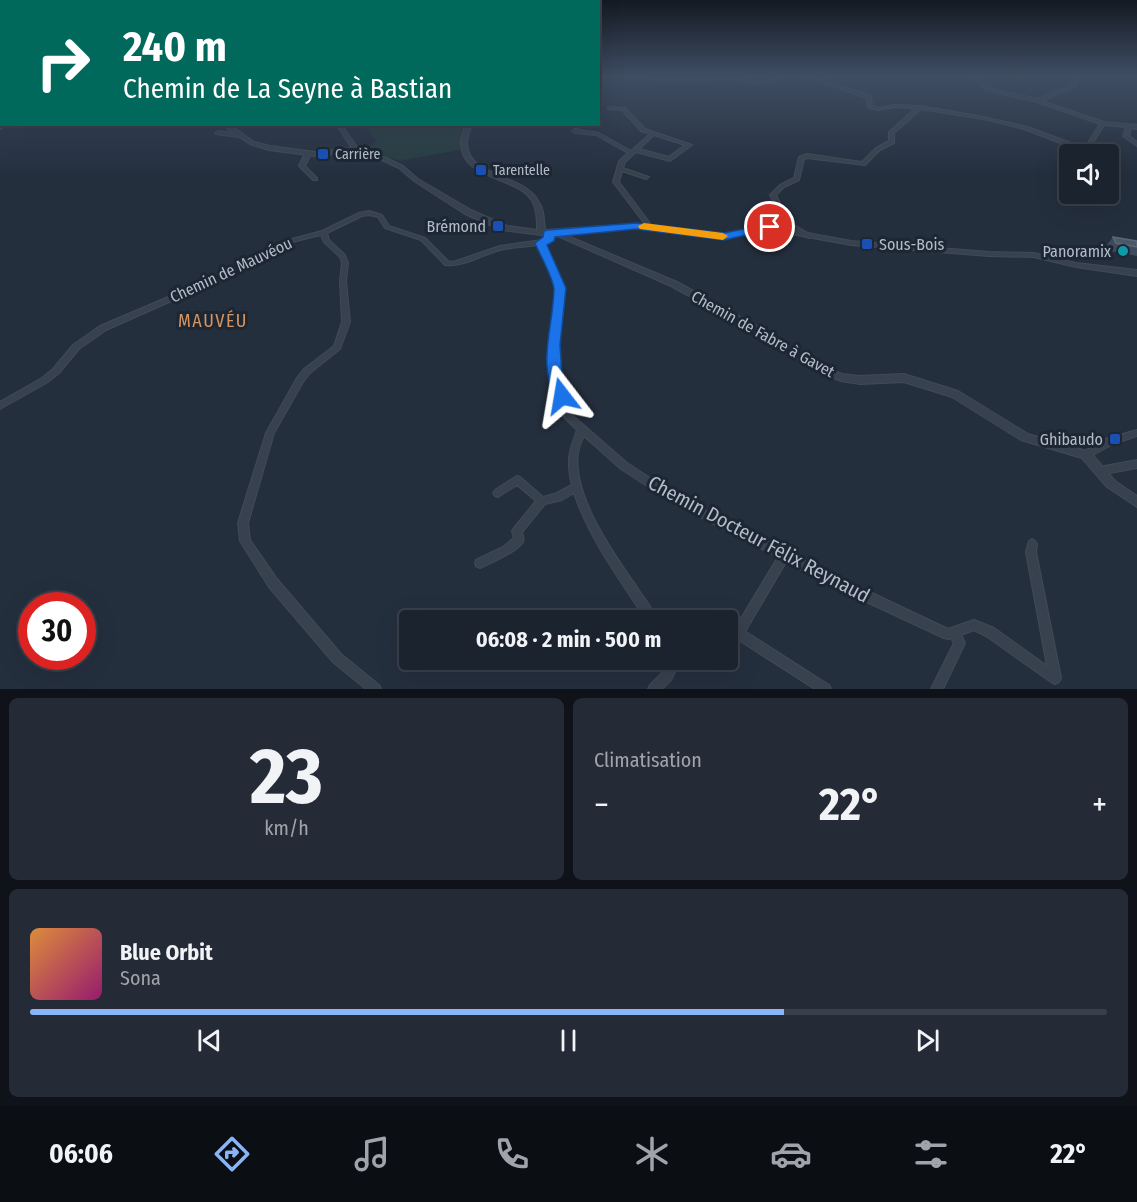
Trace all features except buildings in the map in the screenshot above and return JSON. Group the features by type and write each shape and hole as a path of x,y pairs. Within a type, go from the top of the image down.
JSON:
{"street":[{"path":"575,131 597,134 633,151 670,159 689,145 643,130 623,109 612,108"},
{"path":"810,236 786,224 781,218 773,195 782,186 796,179 801,158 807,156 863,164 878,149 892,142 891,133 919,108"},
{"path":"926,108 1026,128 1080,148 1089,145 1103,123"},
{"path":"1059,108 1103,123 1137,127"},
{"path":"238,135 218,133 226,126 238,135 269,148 308,153 352,150 396,164 416,180 468,212 498,225 544,236 618,226 650,227 715,237 738,234 765,226 810,236 867,244 996,254 1028,254 1076,265 1137,273"},
{"path":"339,126 354,147 352,150"},
{"path":"468,126 465,134 466,153 471,161 482,170 526,190 532,196 540,212 544,236"},
{"path":"1129,126 1126,136 1137,144"},
{"path":"650,227 616,182 622,161 653,134"},
{"path":"308,153 302,166 315,179"},
{"path":"620,169 646,177"},
{"path":"527,232 540,212"},
{"name":"Chemin de Mauvéou","path":"0,406 45,380 56,371 76,347 103,328 248,265 290,241 324,232 361,214 369,213 380,216 387,227 423,239 447,264 458,263 544,236"},
{"path":"324,232 326,241 343,256 345,263 343,281 346,322 337,347 307,371 270,433 243,523 245,541 273,583 330,649 375,689"},
{"name":"Chemin de Fabre à Gavet","path":"562,233 705,300 835,375 860,380 893,377 936,386 966,399 1025,437 1086,455"},
{"name":"Chemin Docteur Félix Reynaud","path":"544,236 560,288 553,345 555,374 568,417 624,466 678,501 948,634 974,625 990,632 1055,678 1031,552 1032,544"},
{"path":"582,429 572,456 578,497 605,546 646,610"},
{"path":"1137,433 1108,442 1086,455 1111,484 1137,502"},
{"path":"1099,471 1137,464"},
{"path":"498,493 517,480 542,501"},
{"path":"480,563 506,550 519,540 517,531 542,501 559,497 576,487"},
{"path":"785,555 741,629 741,635 825,689"},
{"path":"937,689 960,644 954,632"},
{"path":"654,689 670,670"}],"green space":[{"path":"364,126 467,126 464,149 400,161 364,151 377,141"}],"slow traffic":[{"path":"644,226 706,236 723,236"}],"place":[{"name":"Carrière","path":"323,154"},
{"name":"Tarentelle","path":"481,170"},
{"name":"Brémond","path":"498,226"},
{"name":"Sous-Bois","path":"867,244"},
{"name":"Panoramix","path":"1123,251"},
{"name":"Ghibaudo","path":"1115,439"}],"district":[{"name":"MAUVÉU","path":"213,321"}],"route":[{"path":"562,396 555,374 553,345 560,288 556,273 540,243 550,239 548,234 636,226 715,237 738,234 765,226 770,227"}]}
